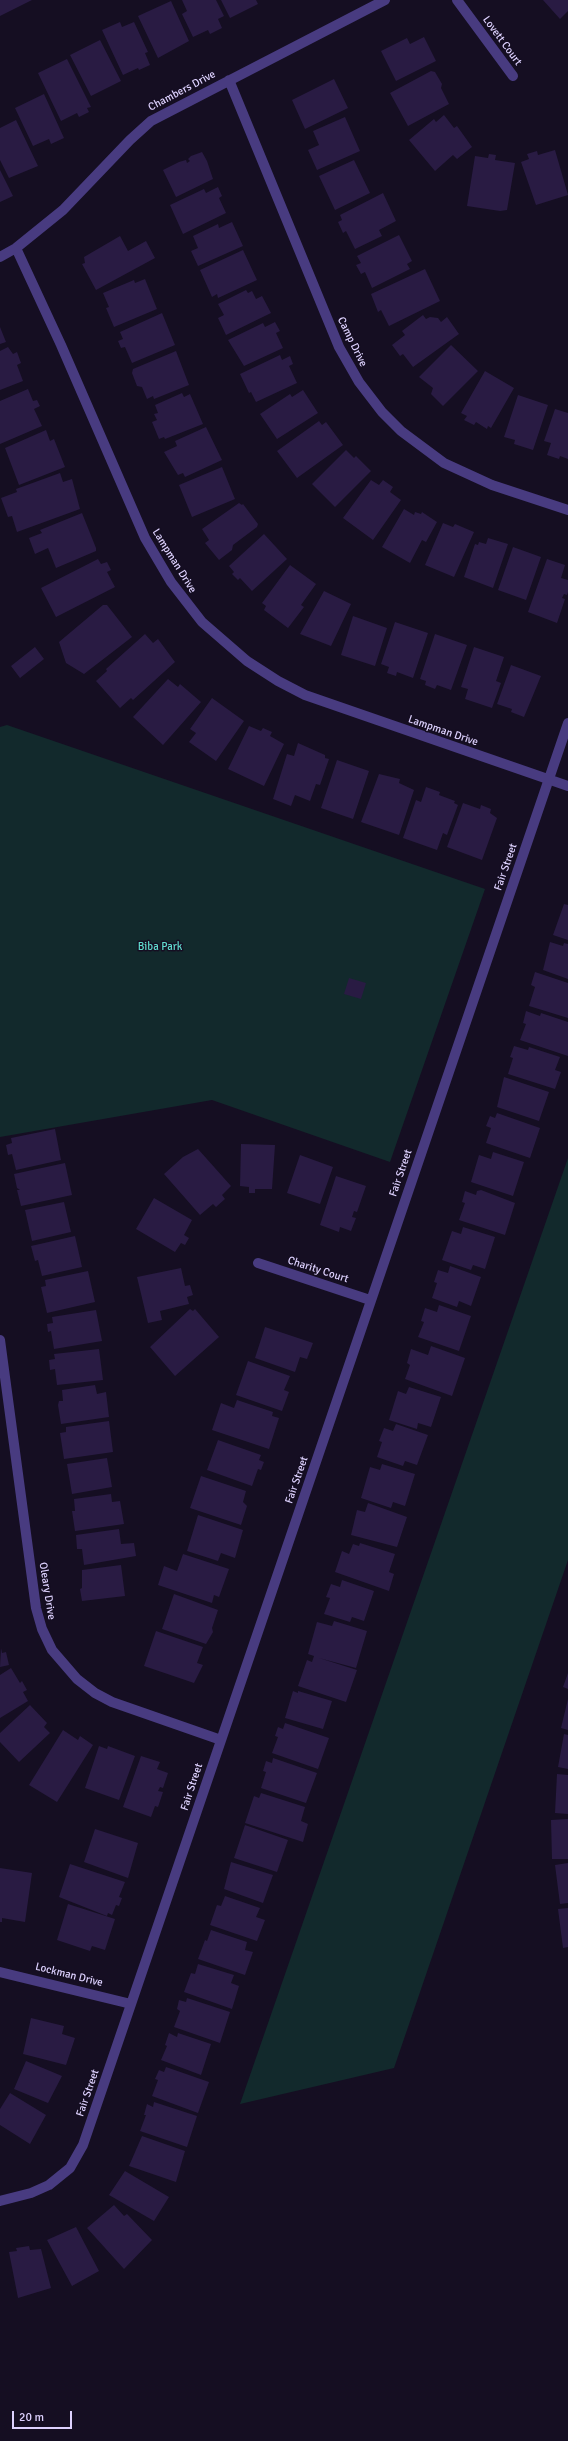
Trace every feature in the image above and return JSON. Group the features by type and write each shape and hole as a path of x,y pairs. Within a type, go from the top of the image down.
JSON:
{"street":[{"name":"Chambers Drive","path":"0,257 16,248 63,210 130,140 151,121 229,80 315,38 384,0"},
{"name":"Lovett Court","path":"458,0 513,76"},
{"name":"Camp Drive","path":"229,80 339,347 359,382 382,412 402,432 444,463 492,485 568,510"},
{"name":"Lampman Drive","path":"16,248 62,345 144,538 170,582 202,622 247,661 278,681 305,695 568,786"},
{"name":"Fair Street","path":"0,2201 31,2193 49,2185 70,2168 78,2157 568,723"},
{"name":"Charity Court","path":"258,1263 370,1300"},
{"name":"Oleary Drive","path":"0,1340 36,1608 42,1629 52,1650 77,1679 95,1693 112,1702 221,1740"},
{"name":"Lockman Drive","path":"0,1972 22,1976 131,2004"}],"green space":[{"name":"Biba Park","path":"7,725 485,889 390,1162 212,1100 0,1137 0,727"},
{"path":"568,1158 568,1560 394,2068 240,2104"}],"building":[{"path":"0,0 32,0 0,16"},
{"path":"182,0 216,0 224,16 218,19 222,28 210,34 208,30 193,37 182,14 187,11"},
{"path":"221,0 256,0 258,4 230,18"},
{"path":"543,0 568,0 568,11 560,19"},
{"path":"171,1 189,41 158,58 138,16"},
{"path":"120,22 122,27 134,22 148,52 145,53 150,65 139,70 138,68 123,75 102,30"},
{"path":"424,37 436,61 396,81 381,51 407,38 410,44"},
{"path":"100,40 121,81 91,96 70,55"},
{"path":"67,59 91,107 87,108 89,112 79,117 77,113 61,121 38,73"},
{"path":"431,71 435,72 442,84 441,88 449,104 408,126 390,93"},
{"path":"334,79 348,108 305,129 292,100"},
{"path":"44,94 64,138 51,144 49,139 33,146 15,108"},
{"path":"444,115 454,128 457,126 472,147 457,159 453,155 435,171 409,140 434,119 436,122"},
{"path":"345,117 360,151 317,170 308,150 319,145 313,131"},
{"path":"16,120 38,166 9,178 0,160 0,128"},
{"path":"555,150 568,195 536,205 521,162 529,159 527,154 537,151 538,155"},
{"path":"202,152 207,161 213,179 176,197 163,170 179,162 186,160 187,163 190,161 188,159 191,156"},
{"path":"489,154 496,155 495,160 515,163 507,210 500,211 467,206 475,156 488,158"},
{"path":"354,160 370,193 335,210 319,176"},
{"path":"0,170 13,196 0,202"},
{"path":"218,187 222,196 219,198 226,213 183,234 170,205 204,189 206,193"},
{"path":"383,193 396,221 379,230 382,236 355,249 346,231 343,233 338,222 342,220 340,215"},
{"path":"232,222 243,246 198,266 191,251 198,248 193,236 218,224 219,228"},
{"path":"399,235 412,261 407,264 410,269 372,288 365,272 361,274 356,265 361,263 357,256"},
{"path":"120,236 128,251 146,241 155,258 96,290 82,264 85,263 84,257"},
{"path":"243,250 257,280 218,298 217,294 212,297 200,270"},
{"path":"425,269 440,301 389,326 381,310 378,312 371,294"},
{"path":"145,279 157,309 114,327 106,308 109,307 103,293 134,280 135,283"},
{"path":"246,290 248,293 252,291 256,299 262,296 271,313 226,335 218,318 224,315 218,304"},
{"path":"162,313 175,345 132,363 125,347 121,348 118,341 123,339 120,332"},
{"path":"423,315 426,319 430,317 438,318 441,322 447,317 459,334 413,367 403,354 400,356 392,345 405,335 402,331"},
{"path":"275,322 280,331 276,333 283,348 244,366 228,340 263,323 265,327"},
{"path":"0,327 6,342 0,344"},
{"path":"451,345 478,371 443,406 431,394 433,388 419,377"},
{"path":"8,347 13,354 17,352 21,363 17,365 23,381 0,390 0,351"},
{"path":"176,351 189,385 154,399 153,396 147,399 142,387 137,386 132,373 133,369"},
{"path":"280,355 282,360 290,356 293,364 289,366 297,383 256,402 251,392 249,393 240,374"},
{"path":"485,371 514,388 491,428 488,426 487,429 476,422 474,425 464,420 467,416 461,413"},
{"path":"28,389 33,401 37,400 40,406 34,409 42,426 0,444 0,401"},
{"path":"303,390 318,413 277,439 260,414 290,394 292,397"},
{"path":"182,393 184,397 190,394 203,424 165,439 164,437 159,439 152,422 157,420 154,414 158,413 155,405"},
{"path":"518,395 548,405 533,450 514,444 515,440 504,437"},
{"path":"555,409 568,413 568,459 560,456 559,459 547,455 551,443 544,441"},
{"path":"319,421 322,425 326,422 343,445 297,478 277,451"},
{"path":"206,427 222,460 185,477 183,473 178,475 164,452 177,446 175,441"},
{"path":"46,430 50,441 54,439 65,467 19,485 5,448"},
{"path":"346,450 354,458 356,456 371,471 335,507 312,484"},
{"path":"222,467 235,499 192,517 179,485"},
{"path":"60,473 63,482 72,479 80,509 17,532 12,516 8,517 1,498 17,492 16,489"},
{"path":"371,480 379,485 383,480 393,487 390,492 401,500 373,540 343,518"},
{"path":"239,503 242,505 243,504 258,524 257,527 233,545 232,550 219,560 205,543 209,540 202,529"},
{"path":"404,509 414,515 415,512 421,514 422,512 437,522 426,542 422,540 410,563 382,547"},
{"path":"82,513 96,551 56,568 48,548 35,554 29,538 42,533 40,530"},
{"path":"443,523 453,527 455,524 474,532 454,577 425,565"},
{"path":"264,534 287,559 252,591 240,578 238,580 232,574 234,572 229,566"},
{"path":"488,538 508,544 493,588 464,577 475,544 478,545 479,542 486,544"},
{"path":"513,547 541,557 526,600 498,590"},
{"path":"98,559 101,564 107,562 111,570 107,572 115,587 56,617 41,588"},
{"path":"547,559 565,565 561,578 568,580 568,592 567,595 564,594 562,598 565,599 557,623 528,612"},
{"path":"290,565 316,584 301,605 304,607 288,628 264,610 266,606 262,603"},
{"path":"324,591 351,604 331,646 300,634"},
{"path":"103,605 107,605 132,637 84,674 66,663 59,642"},
{"path":"353,616 387,628 375,666 341,655"},
{"path":"395,622 428,633 413,678 397,672 396,676 387,673 389,667 381,664"},
{"path":"145,634 153,643 158,639 175,662 133,700 131,698 120,708 96,681 107,671 106,669"},
{"path":"435,634 467,645 451,690 437,685 435,689 425,685 426,681 420,679"},
{"path":"35,647 44,659 20,678 11,666"},
{"path":"474,647 504,657 496,681 501,683 492,708 465,699 468,689 461,687"},
{"path":"511,665 541,676 524,717 511,712 512,709 497,704"},
{"path":"168,679 178,687 180,684 201,702 163,745 133,717"},
{"path":"212,698 244,721 216,761 189,742 196,733 190,729"},
{"path":"249,726 261,731 263,728 272,732 270,736 284,744 264,786 228,769"},
{"path":"298,743 325,755 325,758 329,759 320,785 316,784 310,801 295,795 291,806 273,799 287,754 294,756"},
{"path":"337,760 369,771 353,819 321,808"},
{"path":"379,774 400,779 399,783 414,790 399,835 361,822"},
{"path":"426,787 440,792 439,795 455,801 454,803 458,805 447,835 443,833 437,850 403,838 416,800 421,802"},
{"path":"463,803 480,809 481,805 491,809 490,813 497,818 482,860 447,847"},
{"path":"564,904 568,905 568,940 553,935"},
{"path":"550,942 563,946 564,943 568,944 568,979 543,970"},
{"path":"535,972 568,983 568,1018 529,1006 535,987 531,985"},
{"path":"349,978 366,983 361,999 344,994"},
{"path":"526,1011 540,1016 541,1013 568,1022 568,1056 520,1040 526,1024 523,1023"},
{"path":"514,1046 528,1050 529,1047 560,1057 555,1070 561,1072 555,1089 508,1074 513,1058 510,1057"},
{"path":"504,1077 549,1092 539,1121 497,1107"},
{"path":"497,1113 540,1128 530,1158 486,1143 491,1128 486,1126 490,1116 495,1118"},
{"path":"55,1129 61,1160 16,1170 12,1154 8,1155 6,1145 12,1143 11,1138"},
{"path":"241,1144 275,1145 272,1189 255,1189 255,1193 249,1193 249,1187 240,1186"},
{"path":"198,1149 231,1186 222,1195 225,1199 216,1207 213,1204 200,1215 164,1174 183,1157"},
{"path":"493,1152 524,1162 513,1196 471,1182 479,1155 491,1159"},
{"path":"300,1155 333,1167 320,1204 287,1193"},
{"path":"65,1163 72,1195 21,1206 17,1190 20,1190 17,1188 14,1174"},
{"path":"336,1176 366,1186 357,1212 354,1211 352,1217 356,1218 351,1231 340,1227 339,1232 320,1225"},
{"path":"481,1190 515,1203 505,1235 459,1220 465,1203 462,1202 465,1191 476,1195 477,1191"},
{"path":"154,1198 192,1220 184,1235 189,1238 185,1245 181,1243 175,1252 136,1229"},
{"path":"64,1202 71,1232 32,1241 25,1210"},
{"path":"463,1227 495,1237 485,1269 473,1265 471,1270 442,1260 452,1231 461,1234"},
{"path":"75,1236 82,1267 42,1276 38,1260 35,1261 31,1246"},
{"path":"450,1266 481,1277 471,1306 459,1301 457,1307 432,1298 437,1283 434,1282 438,1270 448,1273"},
{"path":"181,1268 185,1286 190,1285 193,1295 187,1297 189,1304 160,1311 162,1320 148,1323 137,1277"},
{"path":"88,1271 95,1302 47,1313 41,1287 46,1286 45,1280"},
{"path":"439,1305 471,1316 459,1351 418,1337 424,1322 421,1321 425,1308 437,1312"},
{"path":"190,1309 193,1311 195,1309 219,1337 175,1376 150,1347"},
{"path":"96,1310 102,1341 54,1349 51,1331 48,1332 47,1324 53,1323 52,1317"},
{"path":"265,1327 313,1343 307,1359 300,1357 295,1372 255,1358"},
{"path":"431,1346 465,1358 452,1396 405,1379 410,1365 407,1363 411,1349 428,1355"},
{"path":"99,1349 103,1380 57,1385 55,1369 50,1370 49,1360 55,1359 54,1354"},
{"path":"248,1361 290,1376 284,1390 289,1392 282,1411 236,1395"},
{"path":"95,1385 97,1394 106,1392 109,1417 61,1424 58,1405 59,1401 63,1401 62,1390"},
{"path":"409,1387 441,1397 431,1427 418,1423 417,1429 389,1420 398,1391 406,1394"},
{"path":"237,1400 273,1412 272,1416 279,1418 269,1449 212,1430 221,1403 234,1408"},
{"path":"109,1421 113,1452 64,1459 60,1433 66,1432 66,1427"},
{"path":"396,1424 428,1435 417,1465 405,1461 403,1466 377,1457 382,1442 379,1441 384,1428 393,1431"},
{"path":"218,1440 261,1455 259,1460 264,1462 261,1470 258,1469 252,1486 207,1470"},
{"path":"107,1458 112,1487 72,1494 67,1464"},
{"path":"382,1464 415,1474 405,1506 393,1502 391,1508 361,1498 370,1467 380,1470"},
{"path":"201,1476 246,1491 243,1502 247,1506 241,1525 190,1508"},
{"path":"111,1494 112,1502 120,1501 124,1524 75,1531 72,1511 75,1511 74,1499"},
{"path":"368,1503 407,1517 397,1547 351,1535 357,1510 365,1512"},
{"path":"198,1515 243,1530 235,1558 221,1553 218,1561 187,1551"},
{"path":"119,1529 121,1544 134,1543 136,1556 84,1565 82,1549 77,1549 76,1535"},
{"path":"360,1543 395,1554 389,1572 394,1574 389,1591 335,1572 342,1551 349,1554 353,1544 359,1546"},
{"path":"183,1554 229,1569 219,1597 214,1595 212,1603 158,1585 164,1566 177,1571"},
{"path":"121,1565 125,1596 82,1601 80,1589 82,1588 82,1570"},
{"path":"342,1580 374,1591 364,1621 352,1617 350,1622 324,1614 330,1598 326,1597 331,1584 340,1587"},
{"path":"174,1594 218,1610 212,1628 213,1632 206,1644 162,1629"},
{"path":"334,1621 367,1631 356,1668 319,1658 357,1670 346,1702 298,1686 307,1660 312,1662 314,1656 308,1654 317,1622 332,1626"},
{"path":"156,1631 203,1647 197,1663 203,1665 194,1683 144,1666"},
{"path":"1,1648 2,1653 6,1652 9,1665 0,1667"},
{"path":"11,1668 20,1683 22,1681 27,1690 23,1692 28,1701 0,1718 0,1675"},
{"path":"568,1673 568,1689 563,1687"},
{"path":"293,1691 298,1693 298,1691 332,1701 323,1729 285,1718"},
{"path":"568,1699 568,1730 561,1728"},
{"path":"30,1705 47,1723 44,1727 50,1733 19,1762 0,1742 0,1733"},
{"path":"285,1723 329,1738 318,1769 272,1753 278,1737 275,1736 278,1727 283,1729"},
{"path":"63,1730 78,1740 80,1736 93,1745 57,1802 29,1785"},
{"path":"564,1734 568,1735 568,1769 558,1767"},
{"path":"99,1746 107,1749 108,1746 135,1756 119,1800 85,1788"},
{"path":"141,1756 160,1762 157,1769 168,1773 163,1788 160,1787 158,1791 163,1792 158,1807 155,1806 151,1817 123,1807"},
{"path":"273,1758 317,1773 306,1803 261,1788 266,1772 263,1771 266,1761 272,1763"},
{"path":"557,1774 568,1775 568,1814 555,1813"},
{"path":"261,1793 305,1807 301,1821 308,1824 303,1842 245,1823 254,1796 259,1798"},
{"path":"568,1819 568,1859 552,1859 551,1820"},
{"path":"245,1825 288,1840 277,1872 234,1858"},
{"path":"95,1829 138,1843 128,1878 84,1862"},
{"path":"231,1862 273,1875 263,1903 224,1889"},
{"path":"568,1863 568,1903 560,1904 555,1865"},
{"path":"70,1864 125,1882 119,1897 122,1898 119,1906 116,1905 112,1915 108,1913 107,1916 59,1897"},
{"path":"0,1868 32,1873 25,1922 2,1918 2,1922 0,1922"},
{"path":"225,1896 260,1908 256,1917 265,1920 257,1941 210,1925 217,1905 221,1906"},
{"path":"68,1904 115,1919 105,1950 92,1946 90,1951 57,1940"},
{"path":"568,1908 568,1947 563,1948 558,1909"},
{"path":"211,1930 247,1942 245,1950 253,1952 245,1975 198,1959 205,1940 207,1941"},
{"path":"198,1964 234,1975 231,1983 239,1986 232,2009 184,1992 191,1973 195,1974"},
{"path":"187,1998 230,2012 220,2043 174,2027 180,2011 177,2009 179,2000 186,2002"},
{"path":"31,2018 64,2026 62,2034 75,2038 66,2065 23,2054"},
{"path":"169,2033 177,2037 178,2033 211,2044 201,2075 161,2060 167,2046 165,2045"},
{"path":"26,2061 62,2076 48,2103 14,2089"},
{"path":"166,2067 209,2082 198,2113 152,2096 158,2080 155,2079 159,2070 164,2072"},
{"path":"10,2093 46,2115 30,2144 0,2125 0,2109"},
{"path":"154,2102 197,2116 187,2147 140,2131 146,2115 144,2115 147,2104 153,2107"},
{"path":"142,2136 185,2151 176,2182 129,2166"},
{"path":"125,2171 169,2197 154,2221 109,2195"},
{"path":"114,2205 124,2216 127,2214 152,2240 124,2269 87,2228"},
{"path":"76,2227 99,2271 72,2286 47,2240"},
{"path":"29,2246 30,2250 41,2249 51,2288 18,2298 9,2252 17,2251 16,2248"}]}
